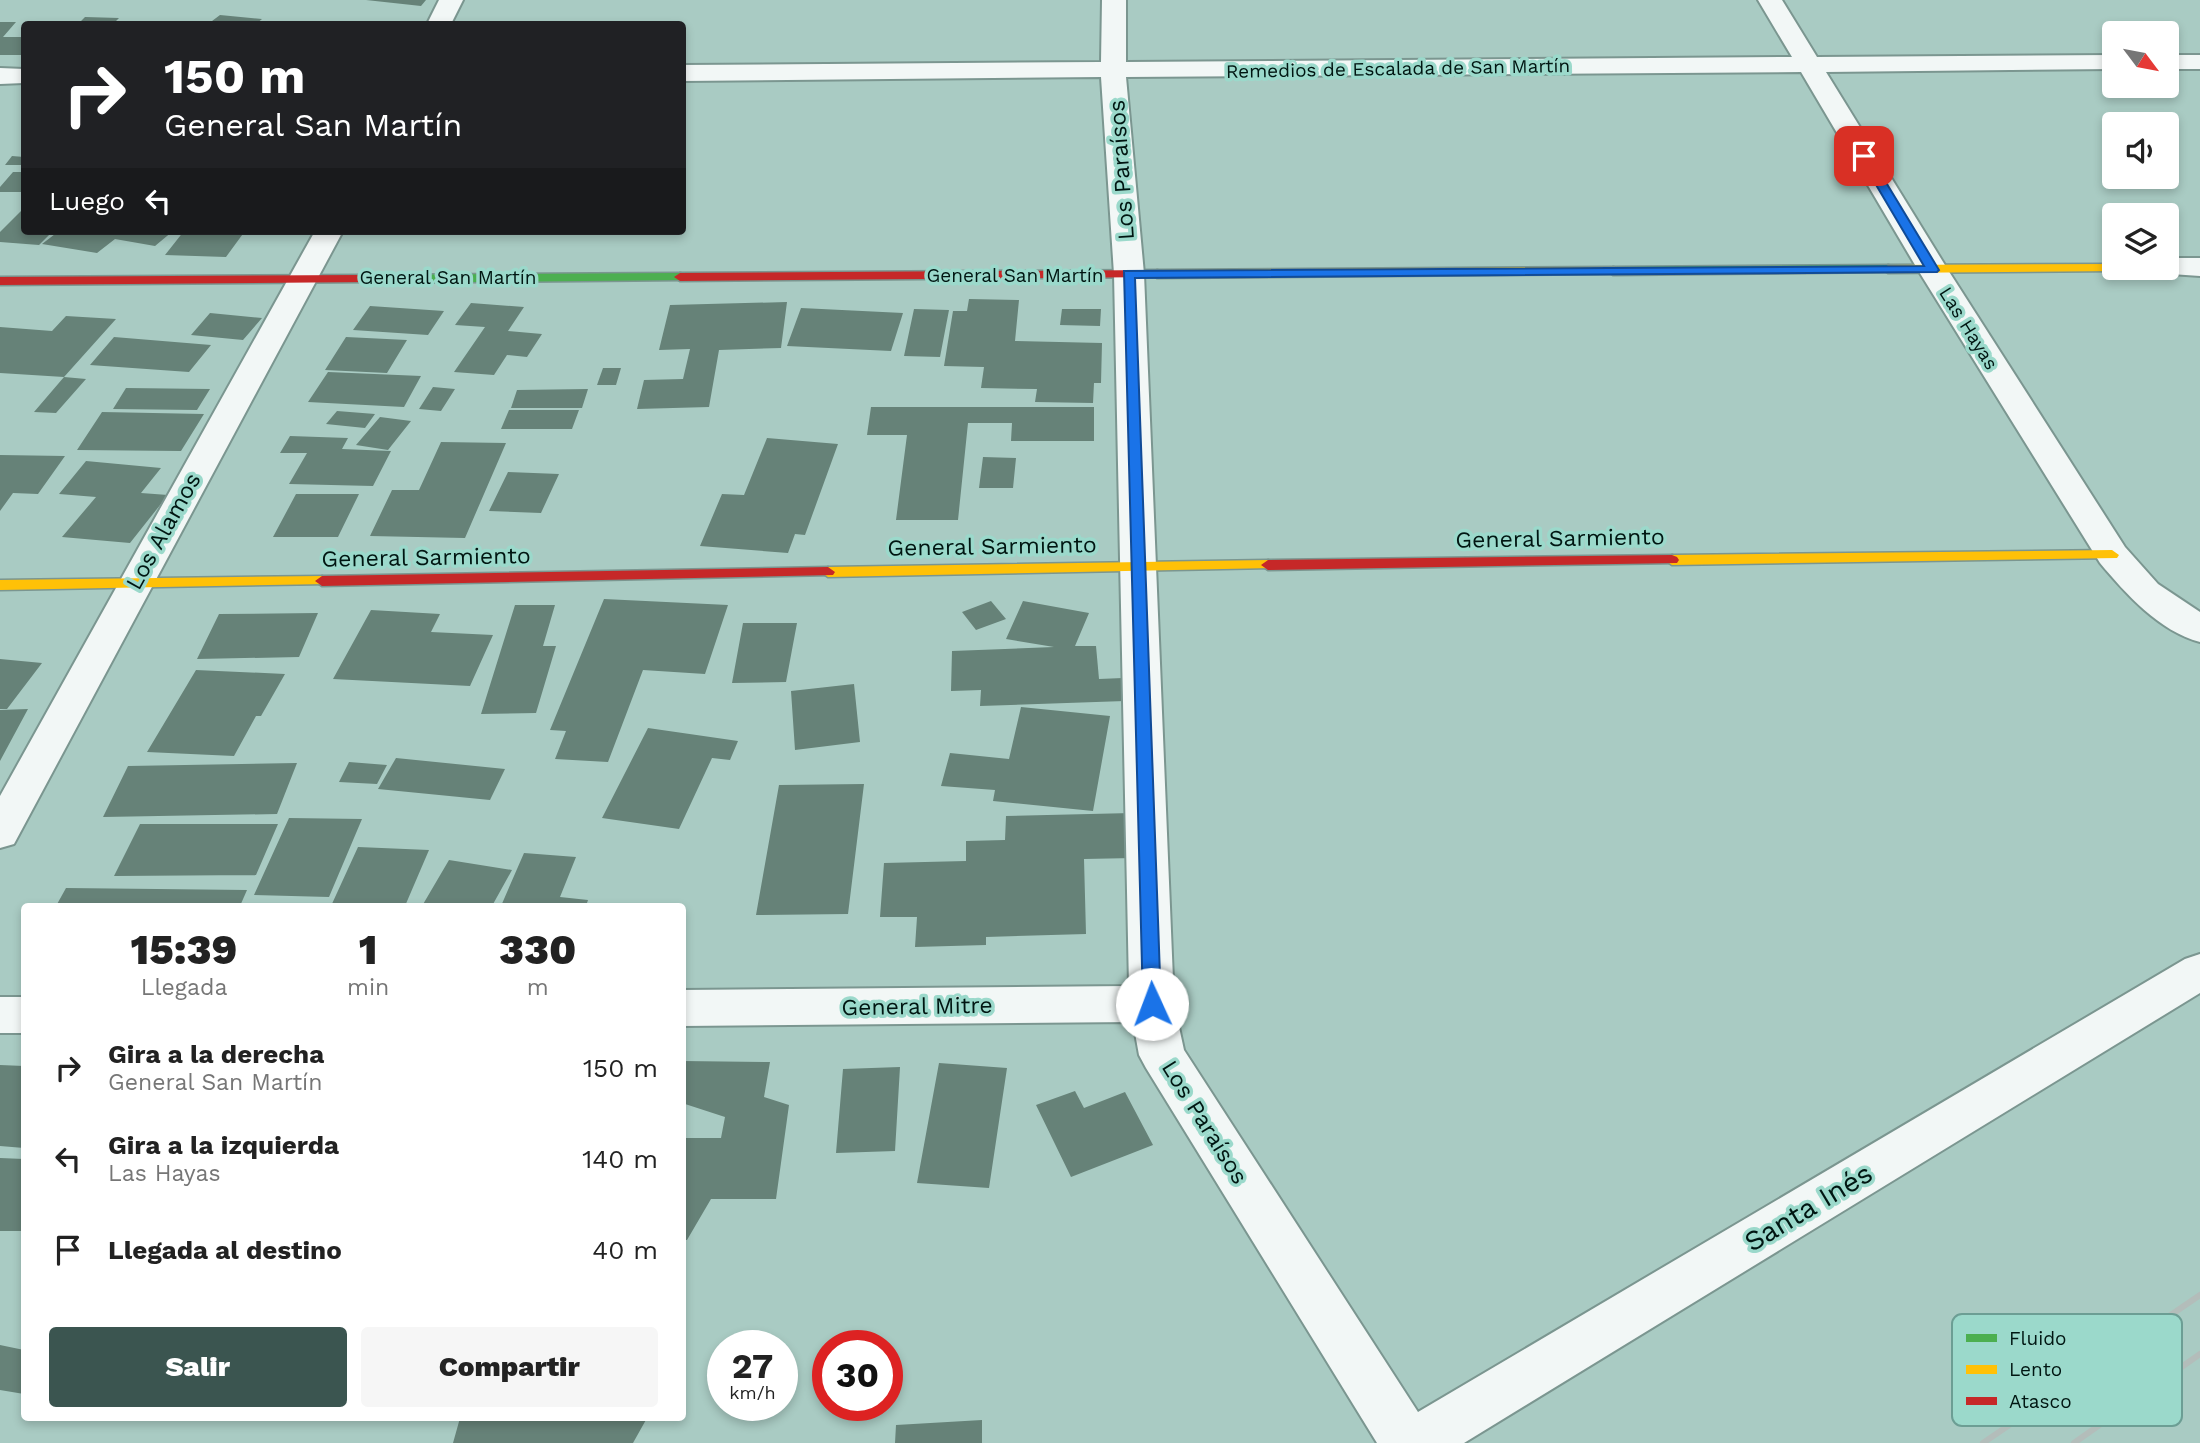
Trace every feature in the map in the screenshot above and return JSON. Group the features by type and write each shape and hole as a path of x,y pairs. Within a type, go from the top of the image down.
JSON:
{"street":[{"path":"440,21 451,0"},
{"name":"Los Paraísos","path":"1114,0 1113,71 1129,274 1152,1004 1162,1055 1407,1443"},
{"name":"Las Hayas","path":"1770,0 1933,270 2112,555 2145,592 2200,630"},
{"name":"Remedios de Escalada de San Martín","path":"686,72 2102,62"},
{"path":"2179,62 2200,62"},
{"path":"0,76 21,76"},
{"name":"Los Alamos","path":"0,833 327,235"},
{"path":"2179,267 2200,267"},
{"name":"General San Martín","path":"0,281 2102,268"},
{"name":"General Sarmiento","path":"0,585 134,585 1140,566 2112,555"},
{"name":"Santa Inés","path":"1415,1443 2200,971"},
{"name":"General Mitre","path":"686,1008 1152,1004"},
{"path":"0,1015 21,1015"}],"building":[{"path":"366,0 426,0 421,6"},
{"path":"220,15 262,19 260,21 212,21"},
{"path":"85,17 119,18 116,21 81,21"},
{"path":"0,22 16,22 3,37 21,37 21,55 0,55"},
{"path":"12,156 21,157 21,165 5,165"},
{"path":"13,172 21,172 21,192 0,192 0,187"},
{"path":"21,211 21,235 49,235 39,245 0,242 0,232"},
{"path":"54,235 168,235 155,246 115,239 97,253 42,244"},
{"path":"181,235 242,235 226,257 165,255"},
{"path":"969,299 1019,300 1015,341 1102,343 1101,383 1094,383 1093,403 1035,402 1037,389 981,388 984,367 944,366 953,311 967,311"},
{"path":"787,302 781,348 719,350 709,407 637,409 644,380 683,379 690,349 659,350 670,305"},
{"path":"471,303 524,307 508,331 542,334 527,357 507,355 494,375 454,372 485,327 455,325"},
{"path":"370,306 444,311 428,335 353,330"},
{"path":"801,308 903,313 891,351 787,346"},
{"path":"914,309 949,310 940,357 904,356"},
{"path":"1062,309 1101,309 1100,326 1060,325"},
{"path":"210,313 262,318 243,340 191,335"},
{"path":"66,316 116,319 64,377 0,373 0,327 52,331"},
{"path":"114,337 211,345 189,372 90,365"},
{"path":"346,337 407,340 387,373 325,370"},
{"path":"603,368 621,368 616,385 597,385"},
{"path":"328,372 421,376 404,407 308,402"},
{"path":"64,377 86,379 56,413 34,412"},
{"path":"433,387 455,389 441,411 419,409"},
{"path":"126,388 210,389 197,410 113,409"},
{"path":"588,389 582,408 511,408 517,390"},
{"path":"871,407 1094,407 1094,441 1011,441 1012,423 968,423 958,520 896,520 907,435 867,435"},
{"path":"509,410 579,410 572,429 501,429"},
{"path":"337,411 375,414 365,428 326,424"},
{"path":"102,412 204,414 181,451 77,450"},
{"path":"380,417 411,421 388,450 356,445"},
{"path":"290,436 348,438 342,449 391,451 373,486 289,484 307,453 280,453"},
{"path":"767,438 838,444 805,535 795,534 788,553 700,546 722,494 744,495"},
{"path":"441,442 506,443 465,538 370,536 392,490 419,490"},
{"path":"0,455 65,456 38,494 13,493 0,511"},
{"path":"983,457 1016,458 1013,488 979,488"},
{"path":"86,461 161,468 141,493 168,495 130,543 62,537 96,497 59,494"},
{"path":"508,472 559,474 541,513 489,511"},
{"path":"296,494 359,494 338,537 273,537"},
{"path":"604,599 728,605 705,674 643,670 608,762 555,759 566,731 550,730"},
{"path":"991,601 1006,619 976,630 962,612"},
{"path":"1023,601 1089,613 1075,646 1096,646 1099,679 1123,678 1125,701 980,706 981,690 951,691 952,651 1054,647 1006,639"},
{"path":"515,605 555,605 543,646 556,646 536,713 481,714"},
{"path":"371,610 440,614 431,632 493,635 470,686 333,679"},
{"path":"318,613 299,657 197,659 219,614"},
{"path":"743,623 797,623 786,682 732,683"},
{"path":"0,659 42,663 7,709 0,709"},
{"path":"196,670 285,674 261,716 256,716 234,756 147,752"},
{"path":"854,684 860,742 795,750 791,691"},
{"path":"1021,707 1110,716 1093,811 993,801 995,790 941,786 950,753 1009,759"},
{"path":"28,709 0,761 0,710"},
{"path":"648,728 738,741 730,760 712,758 679,829 602,818"},
{"path":"396,758 505,769 490,800 378,789"},
{"path":"349,762 387,765 377,784 339,782"},
{"path":"297,763 277,814 103,817 128,766"},
{"path":"864,784 848,914 756,915 779,785"},
{"path":"1132,813 1134,858 1084,859 1086,934 986,937 986,945 915,947 917,917 880,917 884,863 966,861 966,841 1005,840 1006,816"},
{"path":"289,818 362,819 329,897 254,895"},
{"path":"140,824 278,824 256,875 114,876"},
{"path":"358,847 429,850 406,903 332,903"},
{"path":"524,853 576,857 560,897 588,900 587,903 502,903"},
{"path":"449,860 512,870 494,903 424,903"},
{"path":"66,888 247,890 241,903 58,903"},
{"path":"686,1061 770,1062 764,1097 789,1105 776,1199 711,1199 686,1240 686,1138 721,1138 725,1117 686,1104"},
{"path":"939,1063 1007,1068 989,1188 917,1183"},
{"path":"0,1065 21,1066 21,1148 0,1146"},
{"path":"900,1067 895,1151 836,1153 843,1069"},
{"path":"1075,1091 1084,1108 1125,1092 1153,1145 1071,1177 1036,1105"},
{"path":"0,1158 21,1159 21,1231 0,1231"},
{"path":"0,1345 21,1349 21,1394 0,1390"},
{"path":"982,1420 982,1443 895,1443 896,1425"},
{"path":"459,1421 645,1421 633,1443 453,1443"}],"railway":[{"path":"2172,1314 2200,1295"},
{"path":"2182,1367 2200,1354"},
{"path":"1983,1443 2008,1426"},
{"path":"2074,1443 2098,1426"}],"traffic: fast":[{"path":"1613,271 1888,269"},
{"path":"365,279 680,277"}],"traffic: slow":[{"path":"1888,269 2102,268"},
{"path":"1157,274 1613,271"},
{"path":"1672,560 2112,555"},
{"path":"828,572 1268,565"},
{"path":"0,585 322,581"}],"traffic: jam":[{"path":"680,277 1157,274"},
{"path":"0,281 365,279"},
{"path":"1268,565 1672,560"},
{"path":"322,581 828,572"}],"route":[{"path":"1152,1004 1129,274 1933,270 1864,156"}]}
